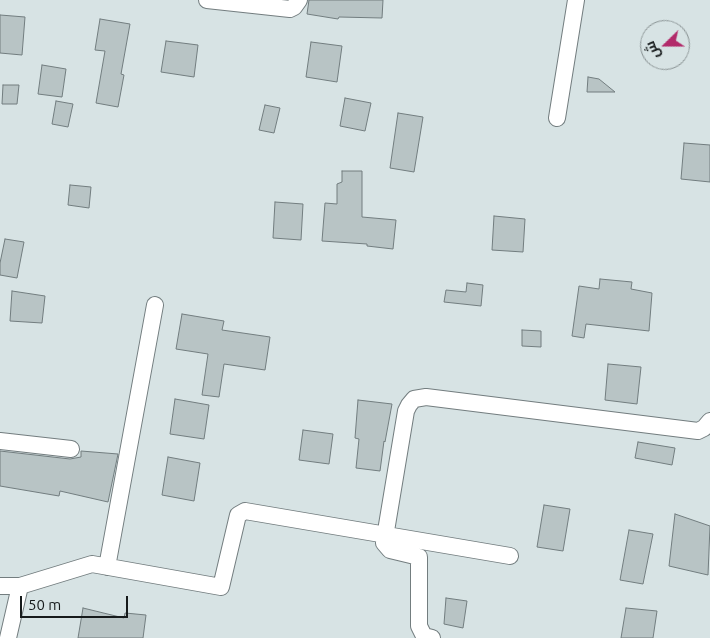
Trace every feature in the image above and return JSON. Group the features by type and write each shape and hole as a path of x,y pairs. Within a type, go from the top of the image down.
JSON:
{"street":[{"path":"207,0 290,9 299,0"},
{"path":"557,118 576,0"},
{"path":"107,567 155,305"},
{"path":"432,638 424,636 419,626 419,557 390,550 384,543 406,411 414,399 426,398 698,431 710,422"},
{"path":"0,441 71,449"},
{"path":"0,586 20,586 92,564 221,587 238,515 244,511 510,556"},
{"path":"8,638 20,586"}],"building":[{"path":"309,0 383,0 382,18 339,17 338,19 307,14"},
{"path":"0,15 25,17 22,55 0,53"},
{"path":"100,19 130,24 121,74 124,75 118,107 96,103 105,51 95,50"},
{"path":"166,41 198,45 194,77 161,72"},
{"path":"311,42 342,46 337,82 306,77"},
{"path":"42,65 66,69 62,97 38,94"},
{"path":"588,77 599,79 615,92 587,92"},
{"path":"3,85 19,85 17,104 2,104"},
{"path":"345,98 371,103 365,131 340,126"},
{"path":"56,101 73,104 68,127 52,124"},
{"path":"265,105 280,108 274,133 259,130"},
{"path":"398,113 423,117 414,172 390,168"},
{"path":"684,143 710,145 710,182 681,179"},
{"path":"342,171 362,171 362,217 396,220 393,249 367,246 367,244 322,241 325,203 337,204 337,184 342,182"},
{"path":"70,185 91,187 89,208 68,205"},
{"path":"275,202 303,204 301,240 273,238"},
{"path":"494,216 525,219 523,252 492,250"},
{"path":"5,239 24,242 17,278 0,275 0,263"},
{"path":"600,279 632,282 631,289 652,293 649,331 586,324 584,338 572,336 579,286 599,289"},
{"path":"467,283 483,285 481,306 444,302 446,290 466,292"},
{"path":"12,291 45,296 42,323 10,321"},
{"path":"182,314 224,321 222,330 270,337 265,370 224,364 219,397 202,395 208,354 176,349"},
{"path":"522,330 541,331 541,347 522,346"},
{"path":"608,364 641,367 637,404 605,400"},
{"path":"175,399 209,405 204,439 170,434"},
{"path":"358,400 392,404 380,471 356,468 359,439 355,438"},
{"path":"303,430 333,434 329,464 299,460"},
{"path":"638,442 675,448 672,465 635,458"},
{"path":"0,451 70,459 81,457 81,451 118,454 108,502 60,491 59,496 0,486"},
{"path":"168,457 200,463 194,501 162,495"},
{"path":"544,505 570,509 563,551 537,547"},
{"path":"675,514 710,526 708,575 669,566"},
{"path":"629,530 653,534 643,584 620,580"},
{"path":"446,598 467,601 463,628 444,624"},
{"path":"83,608 124,618 125,613 146,615 143,638 78,638"},
{"path":"626,608 657,611 653,638 621,638"}]}
